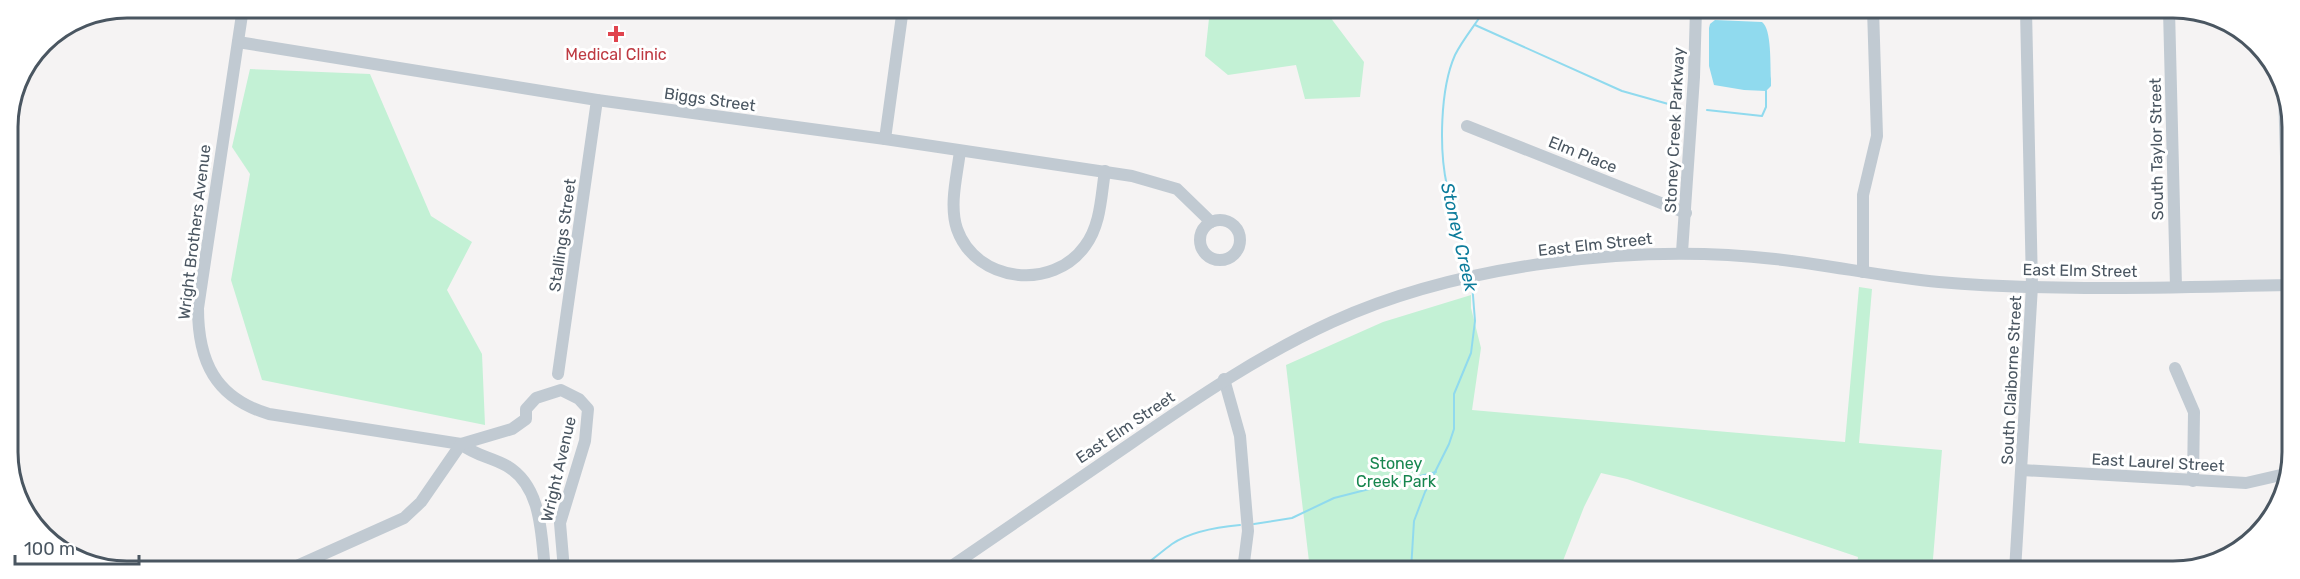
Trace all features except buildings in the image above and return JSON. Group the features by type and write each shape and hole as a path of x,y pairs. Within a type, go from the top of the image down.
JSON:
{"street":[{"name":"Wright Brothers Avenue","path":"242,18 198,308 198,334 203,354 214,376 224,391 253,409 268,414 461,444"},
{"path":"885,139 902,18"},
{"name":"Stoney Creek Parkway","path":"1682,252 1696,18"},
{"path":"1863,272 1863,195 1876,136 1873,18"},
{"name":"South Claiborne Street","path":"2016,561 2032,286 2026,18"},
{"name":"South Taylor Street","path":"2169,18 2176,287"},
{"name":"Biggs Street","path":"238,42 597,100 1105,171 1177,189 1211,222"},
{"name":"Stallings Street","path":"558,374 597,100"},
{"name":"Elm Place","path":"1467,126 1686,213"},
{"path":"960,151 953,207 957,230 968,247 983,263 1002,272 1023,276 1045,274 1067,264 1085,247 1096,226 1105,171"},
{"name":"East Elm Street","path":"971,561 1224,379 1332,322 1400,297 1465,279 1571,259 1682,252 1775,258 1939,282 2032,286 2282,285"},
{"path":"2175,368 2194,412 2193,481"},
{"path":"1224,379 1240,436 1248,531 1244,561"},
{"name":"Wright Avenue","path":"461,444 512,429 526,419 526,409 536,398 561,390 579,399 588,409 585,441 560,523 563,561"},
{"path":"308,561 404,518 428,493 461,444"},
{"name":"Wright Avenue","path":"461,444 472,453 505,464 518,473 530,489 539,522 544,561"},
{"name":"East Laurel Street","path":"2022,470 2246,483 2280,475"}],"green space":[{"path":"1209,18 1331,18 1364,62 1360,97 1305,99 1296,65 1228,75 1205,56"},
{"path":"250,69 370,74 431,216 472,242 447,290 482,354 485,425 262,380 231,280 250,174 232,147"},
{"name":"Stoney Creek Park","path":"1859,287 1872,289 1859,443 1942,450 1933,561 1857,561 1858,557 1627,479 1601,473 1584,507 1563,561 1309,561 1286,365 1383,322 1471,295 1471,308 1481,348 1472,410 1845,442"}],"water":[{"path":"1715,20 1762,22 1765,26 1769,40 1771,79 1771,86 1766,91 1714,85 1709,66 1709,28"}],"waterway":[{"name":"Stoney Creek","path":"1471,274 1444,171 1442,120 1446,85 1455,55 1479,18"},
{"path":"1475,25 1622,91 1679,107"},
{"path":"1707,110 1762,116 1766,107 1766,91"},
{"name":"Stoney Creek","path":"1412,561 1414,521 1425,492 1449,444 1454,429 1454,394 1471,353 1475,321 1472,283"},
{"path":"1254,524 1292,518 1334,498 1436,472"},
{"path":"1150,561 1172,544 1188,536 1214,528 1240,525"}],"place":[{"name":"Medical Clinic","path":"616,34"}]}
